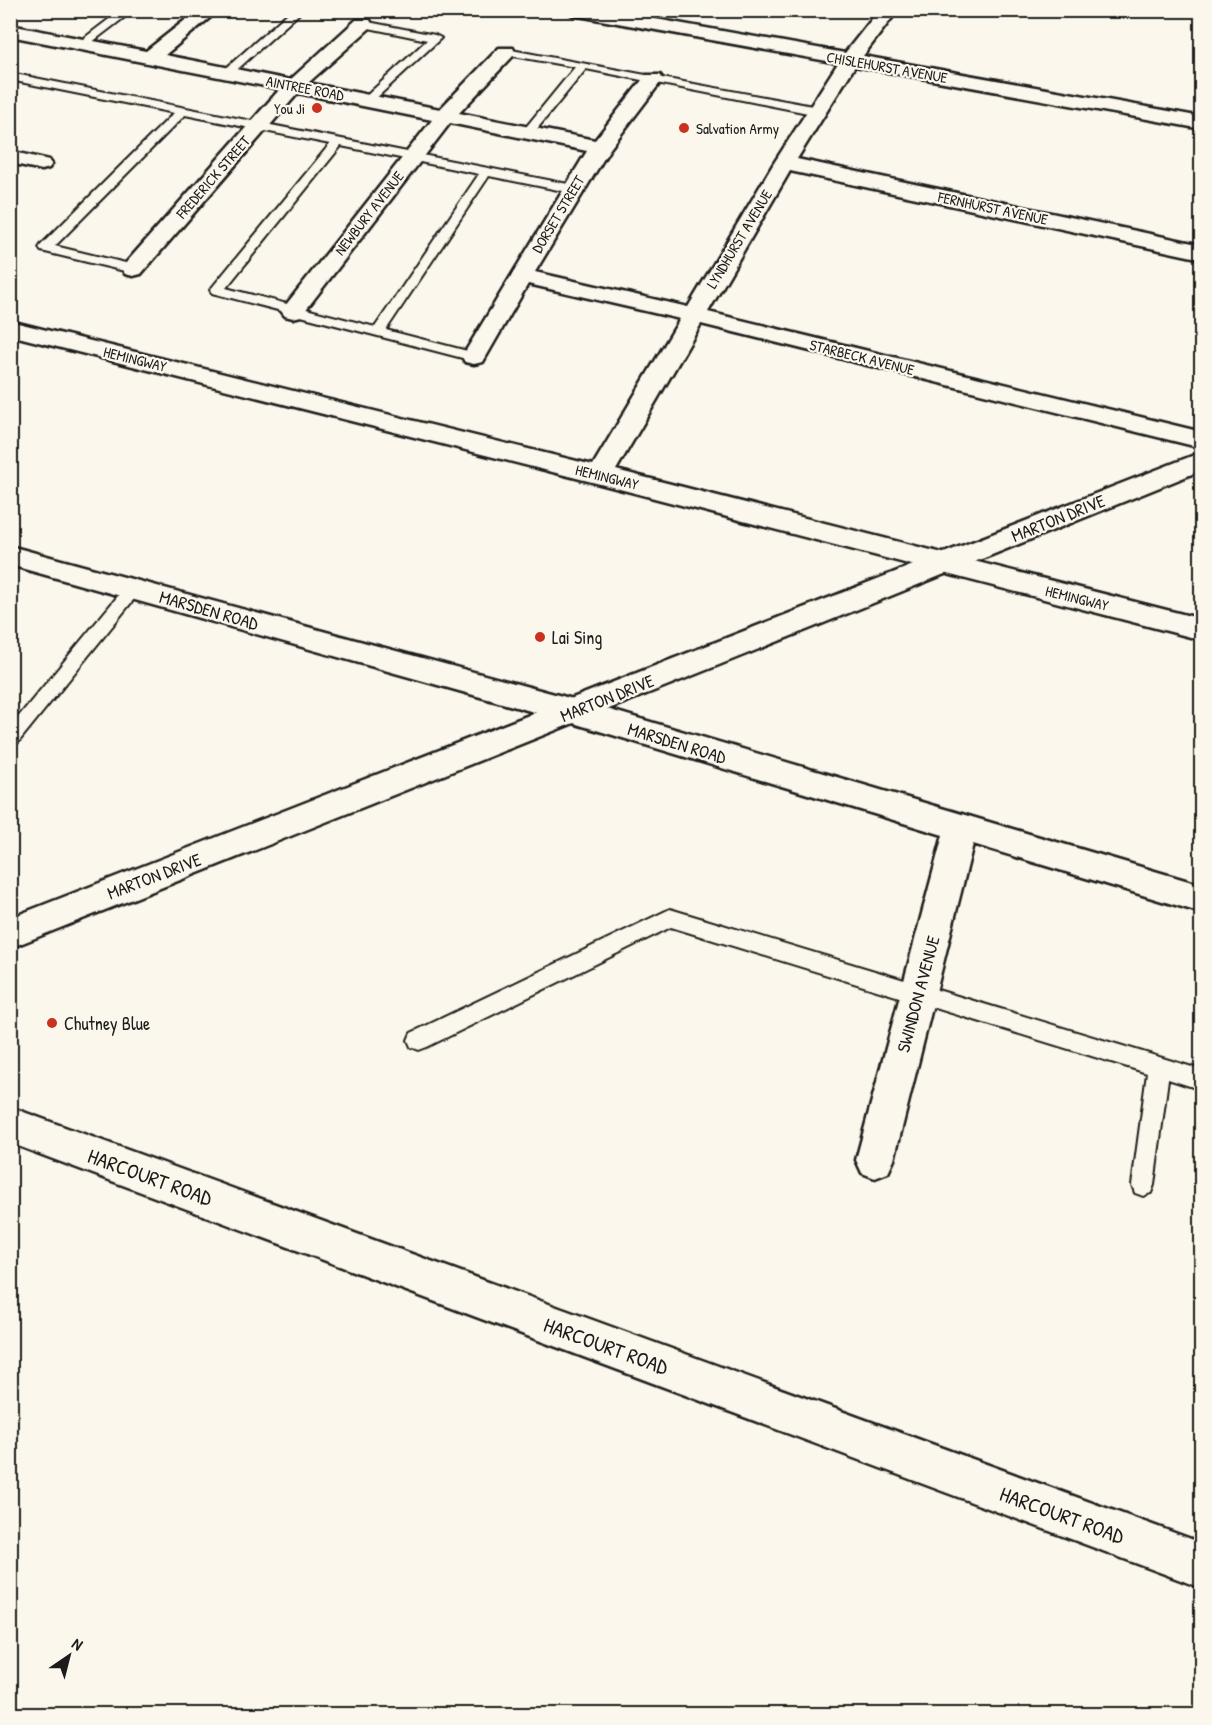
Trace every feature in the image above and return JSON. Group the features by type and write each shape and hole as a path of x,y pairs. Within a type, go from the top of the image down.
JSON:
{"street":[{"path":"150,57 210,10"},
{"name":"CHISLEHURST AVENUE","path":"573,10 610,14 849,61 1202,123"},
{"name":"LYNDHURST AVENUE","path":"600,475 784,164 849,61 889,10"},
{"path":"12,31 34,17"},
{"name":"FREDERICK STREET","path":"133,268 294,86 363,24"},
{"name":"AINTREE ROAD","path":"12,31 600,147"},
{"name":"NEWBURY AVENUE","path":"293,311 445,116 506,51"},
{"name":"DORSET STREET","path":"474,357 573,189 600,147 652,78"},
{"path":"10,157 42,164"},
{"name":"FERNHURST AVENUE","path":"784,164 1202,252"},
{"name":"STARBECK AVENUE","path":"522,276 693,315 1202,440"},
{"name":"HEMINGWAY","path":"10,328 600,475 1202,630"},
{"name":"MARTON DRIVE","path":"10,933 1202,460"},
{"name":"MARSDEN ROAD","path":"10,555 573,711 961,829 1202,899"},
{"name":"SWINDON AVENUE","path":"875,1160 961,829"},
{"name":"HARCOURT ROAD","path":"10,1125 1202,1566"}],"lane":[{"path":"83,44 129,10"},
{"path":"227,73 297,11 293,10"},
{"path":"363,24 435,38 367,100"},
{"path":"506,51 818,111"},
{"path":"528,132 583,65"},
{"path":"10,76 573,189"},
{"path":"133,268 46,248 182,111"},
{"path":"338,142 217,290 474,357"},
{"path":"378,332 486,172"},
{"path":"10,740 133,589"},
{"path":"419,1040 670,918 1202,1080"},
{"path":"1143,1185 1158,1066"}],"place":[{"name":"You Ji","path":"317,108"},
{"name":"Salvation Army","path":"684,128"},
{"name":"Lai Sing","path":"540,637"},
{"name":"Chutney Blue","path":"52,1023"}]}
